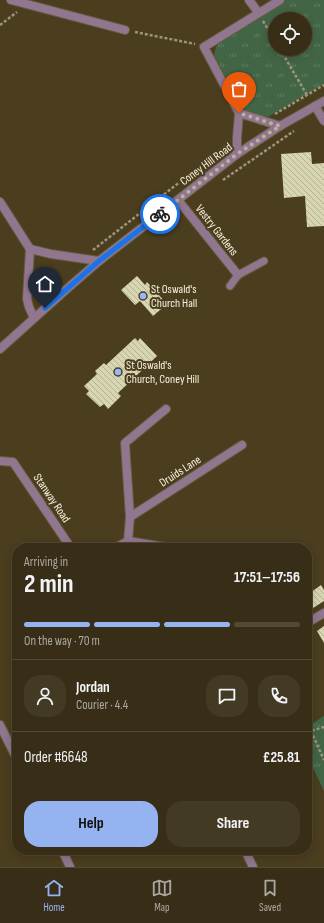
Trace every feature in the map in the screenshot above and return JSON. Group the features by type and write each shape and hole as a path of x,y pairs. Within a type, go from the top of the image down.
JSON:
{"street":[{"path":"11,0 125,30"},
{"path":"249,0 258,12"},
{"path":"237,154 239,113 204,47 258,12 280,0"},
{"name":"Coney Hill Road","path":"0,349 99,261 237,154 280,126 324,101"},
{"path":"315,106 324,121"},
{"path":"239,113 280,126"},
{"name":"Vestry Gardens","path":"178,200 238,275"},
{"path":"0,202 30,249 27,299 34,318"},
{"path":"30,249 51,254 99,261"},
{"path":"128,541 130,517 125,443 166,409"},
{"name":"Druids Lane","path":"130,517 242,445"},
{"name":"Stanway Road","path":"0,461 13,462 68,543"},
{"path":"124,543 128,541 140,543"},
{"path":"312,620 324,613"},
{"path":"0,725 12,749"},
{"path":"64,855 70,867"},
{"path":"247,855 253,867"}],"lane":[{"path":"230,286 238,275 264,261"}],"path":[{"path":"262,20 268,30"},
{"path":"125,30 194,44"},
{"path":"284,56 307,95"},
{"path":"223,180 294,132"},
{"path":"312,731 324,727"},
{"path":"312,733 324,760"}],"green space":[{"path":"286,0 324,0 324,84 268,117 242,110 213,60 216,47 221,39"},
{"path":"324,716 324,791 312,766 312,724"}],"building":[{"path":"311,152 312,164 324,163 324,226 307,227 305,196 284,198 281,154"},
{"name":"St Oswald's Church Hall","path":"137,276 145,285 147,282 167,304 153,316 140,301 135,305 121,290"},
{"name":"St Oswald's Church, Coney Hill","path":"135,338 138,341 140,338 157,356 118,393 121,396 108,409 104,404 100,407 86,394 89,391 84,386 97,374 95,371 104,363 106,365"},
{"path":"321,585 324,590 324,601 312,609 312,591"},
{"path":"324,626 324,643 317,631"}],"way so far":[{"path":"160,214 237,154 280,126 239,113"}],"place":[{"name":"St Oswald's Church Hall","path":"143,296"},
{"name":"St Oswald's Church, Coney Hill","path":"118,372"}],"route":[{"path":"45,308 99,261 160,214"}]}
